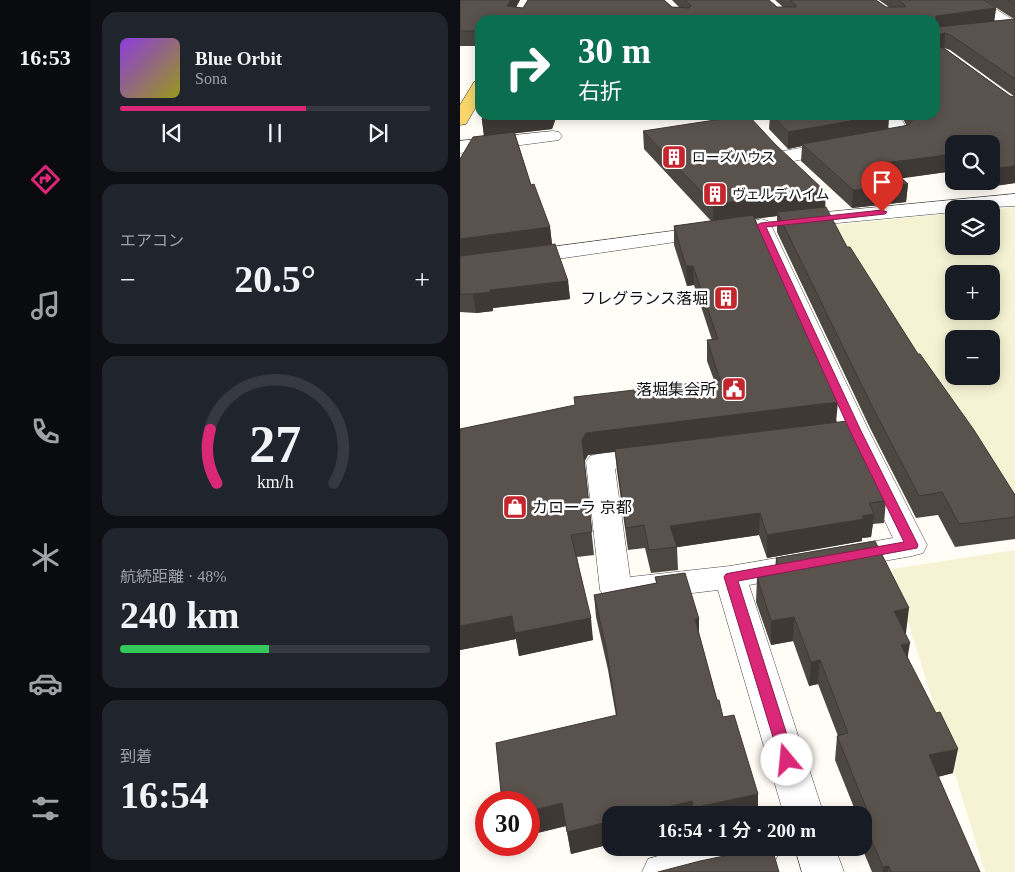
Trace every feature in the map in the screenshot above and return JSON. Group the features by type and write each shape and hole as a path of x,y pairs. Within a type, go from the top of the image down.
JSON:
{"main road":[{"path":"460,120 475,94"}],"street":[{"path":"971,0 1009,24"},
{"path":"770,143 790,164 901,136 892,120"},
{"path":"460,147 554,136"},
{"path":"460,266 745,227 838,209 1015,200"},
{"path":"678,452 600,462 616,590 730,577 912,545 856,431 745,227"},
{"path":"826,434 856,431"},
{"path":"730,577 801,806"},
{"path":"663,872 728,856"},
{"path":"818,856 823,872"}],"shaded area":[{"path":"1015,207 1015,516 825,226 945,214 945,255 1000,255 1000,209"},
{"path":"1015,550 1015,872 985,872 892,569"}],"building":[{"path":"460,0 511,0 507,6 523,8 528,0 664,0 672,7 689,8 691,6 685,0 769,0 777,7 796,7 790,0 876,0 886,7 905,7 898,0 984,0 996,8 940,15 475,15 475,31 460,31"},
{"path":"1015,19 1015,79 952,36 945,33 940,34 940,27"},
{"path":"940,47 1010,96 1015,97 1015,166 1000,168 1000,135 945,135 945,155 884,163 908,184 853,190 802,144 909,125 912,120 940,120"},
{"path":"715,120 753,120 826,192 713,204 643,131"},
{"path":"777,120 856,120 788,132"},
{"path":"514,132 531,185 534,184 550,227 460,239 460,159 473,137"},
{"path":"826,207 847,247 850,247 918,354 920,354 974,430 1015,495 1015,517 959,524 942,492 919,496 873,408 777,212"},
{"path":"753,215 838,402 586,433 582,440 592,532 571,535 591,618 515,633 512,616 460,626 460,429 575,405 574,397 720,380 707,340 718,339 693,266 686,266 674,226"},
{"path":"555,244 568,281 490,290 490,292 460,294 460,256"},
{"path":"847,421 886,501 869,503 874,514 862,516 864,519 767,535 760,513 670,526 677,547 649,550 644,525 626,528 615,449"},
{"path":"875,541 909,608 894,611 910,643 901,645 936,713 940,712 958,749 929,755 980,872 891,872 889,866 883,867 872,841 872,806 865,806 837,736 848,733 820,660 811,662 794,617 771,621 757,577 771,575 770,571 780,570 776,558"},
{"path":"685,573 699,619 695,619 717,700 719,700 723,717 734,715 758,794 702,806 693,806 692,801 672,806 602,806 602,823 567,832 562,803 540,808 540,791 501,791 496,743 617,715 606,647 594,595 657,583 655,577"},
{"path":"724,856 774,856 779,872 658,872"}],"place":[{"name":"ローズハウス","path":"674,157"},
{"name":"ヴェルデハイム","path":"715,194"},
{"name":"フレグランス落堀","path":"726,298"},
{"name":"落堀集会所","path":"734,389"},
{"name":"カローラ 京都","path":"515,507"}],"route":[{"path":"787,760 730,577 912,545 856,431 761,225 882,212"}]}
